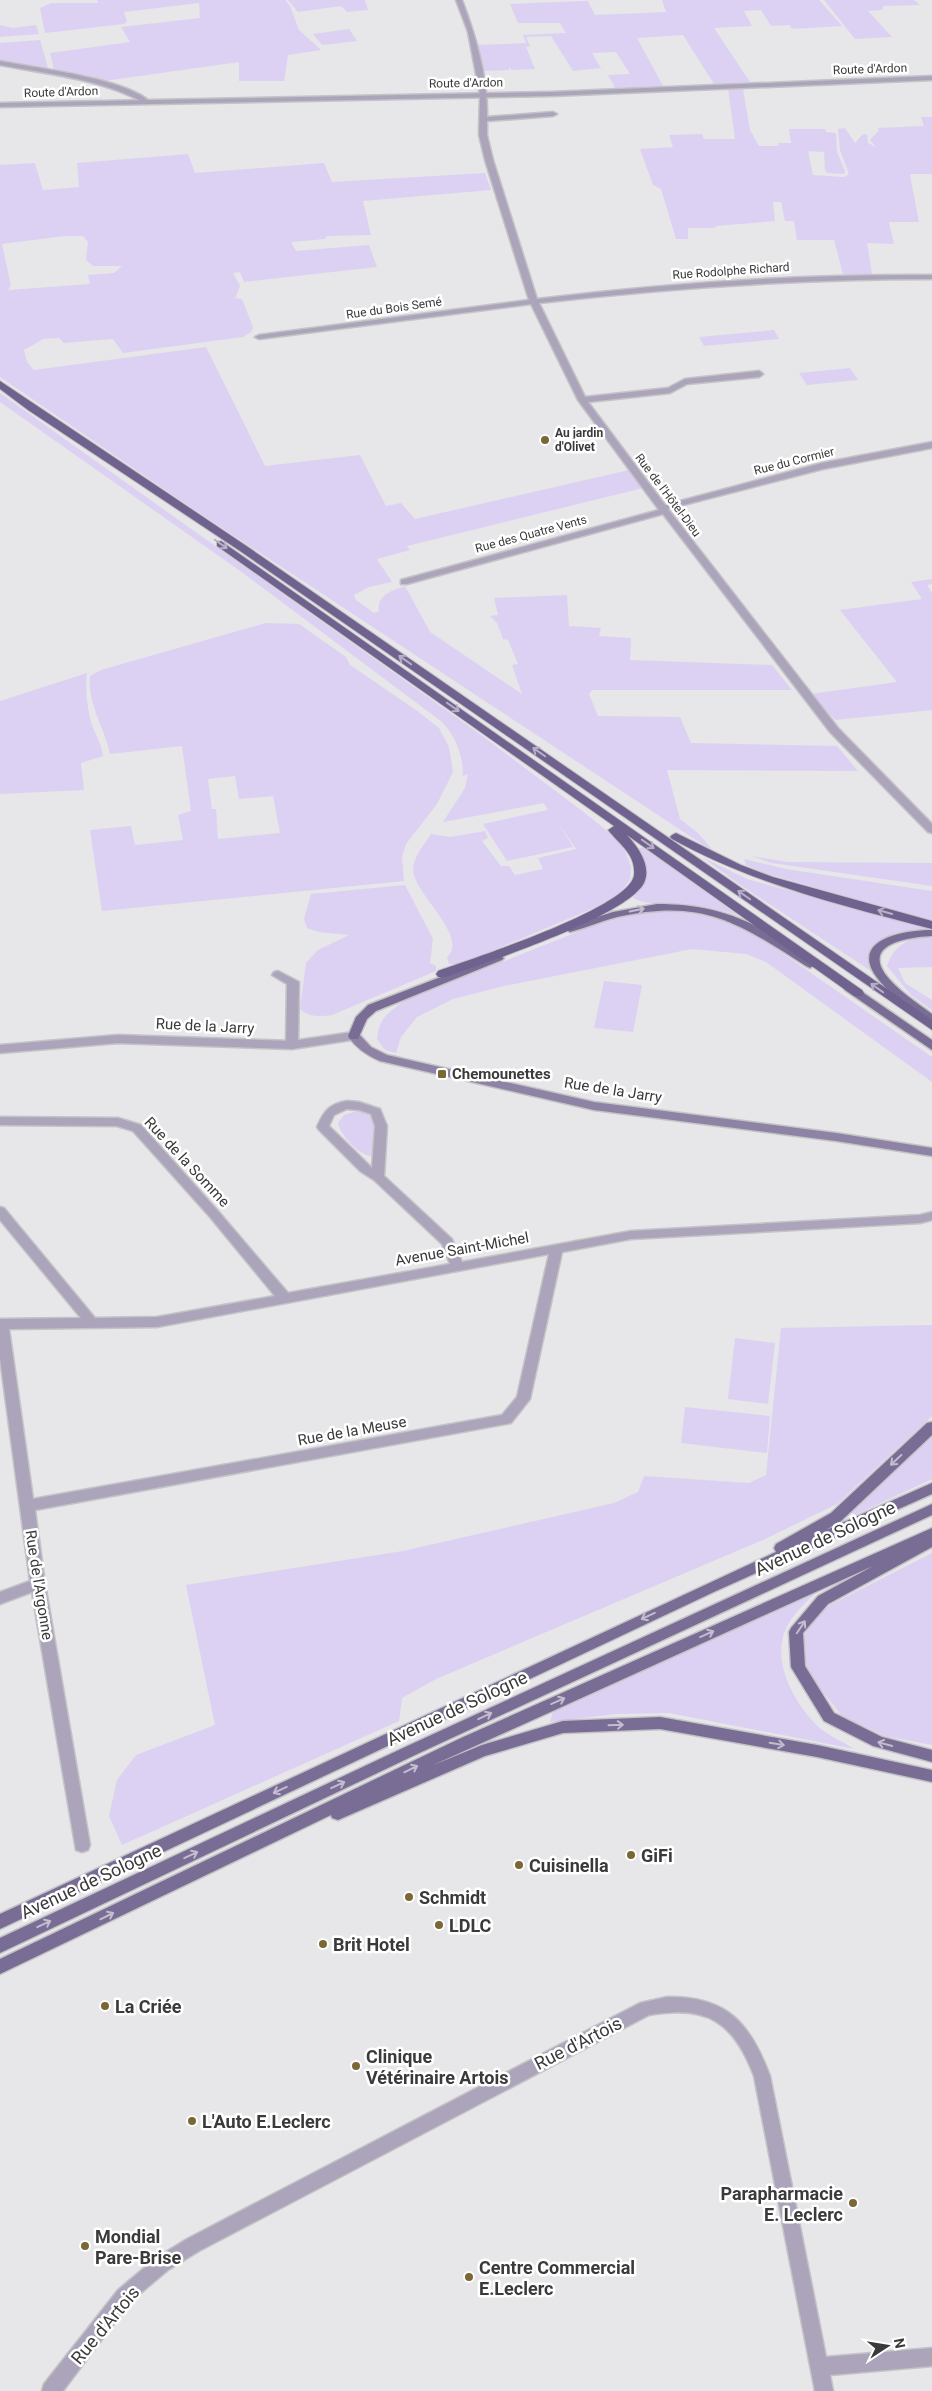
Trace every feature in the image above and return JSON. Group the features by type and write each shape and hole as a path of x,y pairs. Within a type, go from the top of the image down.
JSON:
{"highway":[{"path":"0,384 141,488 858,993"},
{"path":"25,403 244,549 564,769 932,1026"},
{"path":"564,769 704,854 745,872 932,925"},
{"path":"442,974 599,912 626,896 638,882 639,862 628,842 565,786"}],"main road":[{"path":"354,1036 362,1017 372,1008 599,918 649,907 694,908 745,924 858,993 932,1046"},
{"path":"932,933 910,933 882,944 876,953 876,961 878,971 894,989 932,1020"},
{"path":"354,1036 350,1026 355,1016 366,1005 442,974"},
{"name":"Rue de la Jarry","path":"354,1036 369,1052 384,1058 594,1106 836,1137 917,1152 932,1152"},
{"path":"711,1587 836,1517 932,1427"},
{"name":"Avenue de Sologne","path":"0,1922 711,1587 932,1488"},
{"name":"Avenue de Sologne","path":"0,1946 399,1756 932,1509"},
{"path":"0,1967 466,1742 932,1532"},
{"path":"932,1540 823,1600 796,1632 798,1667 829,1717 878,1742 932,1756"},
{"path":"186,1878 482,1751 562,1727 660,1723 817,1751 932,1776"},
{"path":"0,1918 38,1904"}],"street":[{"name":"Rue de l'Hôtel-Dieu","path":"459,0 471,32 484,95 483,135 489,160 533,300 582,400 806,696 834,730 932,830"},
{"path":"0,64 106,85 145,101"},
{"name":"Route d'Ardon","path":"0,105 484,95 932,78"},
{"path":"482,119 553,114"},
{"name":"Rue Rodolphe Richard","path":"533,300 774,279 874,275 932,277"},
{"name":"Rue du Bois Semé","path":"258,337 533,300"},
{"path":"582,400 670,390 685,382 759,374"},
{"name":"Rue du Cormier","path":"664,510 822,466 932,445"},
{"name":"Rue des Quatre Vents","path":"404,582 664,510"},
{"path":"278,975 293,982 292,1045"},
{"name":"Rue de la Jarry","path":"0,1049 118,1039 292,1045 354,1036"},
{"path":"378,1177 381,1126 376,1112 363,1106 342,1106 330,1112 324,1127 364,1168 378,1177 447,1242 458,1267"},
{"name":"Rue de la Somme","path":"0,1121 118,1122 137,1128 214,1214 285,1299"},
{"path":"0,1212 91,1322"},
{"name":"Avenue Saint-Michel","path":"1,1324 157,1322 631,1235 920,1219 932,1216"},
{"name":"Rue de la Meuse","path":"27,1506 506,1419 523,1399 557,1248"},
{"name":"Rue de l'Argonne","path":"1,1324 38,1584 82,1845"},
{"path":"0,1598 38,1584"},
{"name":"Rue d'Artois","path":"51,2391 124,2296 162,2264 193,2245 303,2189 519,2073 646,2008 667,2003 690,2003 707,2008 727,2019 743,2033 756,2054 762,2076 824,2391"},
{"path":"820,2367 932,2357"}],"shaded area":[{"path":"97,0 285,0 290,6 299,30 321,50 288,55 284,81 239,81 239,62 97,82 62,74 54,70 50,53 130,42 121,27 200,18 199,3 124,12 127,21 124,24 45,33 40,8 51,3 98,3"},
{"path":"288,0 365,0 368,10 347,12 341,6 298,12"},
{"path":"610,0 588,1 595,15 666,12 662,0 819,0 842,26 792,29 790,25 771,26 761,10 744,11 752,26 714,28 750,82 714,84 683,35 637,38 663,86 615,88 608,75 630,74 616,52 592,53 601,68 573,71 551,36 526,37 530,46 526,47 535,69 511,70 509,67 509,70 484,71 477,45 526,43 523,35 566,33 560,23 518,23 510,4"},
{"path":"824,0 914,0 920,5 883,6 882,10 868,11 892,37 855,39"},
{"path":"0,25 13,28 36,25 39,34 0,37"},
{"path":"349,29 357,41 322,45 313,34"},
{"path":"40,40 49,71 0,63 0,43"},
{"path":"728,89 743,89 750,130 759,146 778,146 778,143 791,143 789,129 825,129 826,132 836,133 837,152 845,171 844,174 827,173 825,170 824,152 808,151 813,175 844,177 849,174 840,150 838,129 845,128 855,143 862,135 867,134 868,143 876,147 870,140 879,130 877,128 924,126 921,117 932,117 932,174 910,175 919,222 889,222 894,244 867,243 872,274 843,274 834,240 797,240 794,221 785,221 781,202 773,202 775,221 716,226 715,228 688,228 688,239 676,239 661,189 653,185 640,149 673,147 669,135 702,134 704,139 735,139"},
{"path":"188,154 195,173 324,163 332,182 485,173 491,190 363,201 371,235 327,236 325,239 291,242 296,251 369,245 377,267 244,282 240,272 233,273 240,286 235,298 242,299 253,327 251,332 243,337 123,353 113,339 64,343 59,338 43,339 24,350 27,362 34,370 206,347 265,466 360,455 386,506 401,503 415,519 629,470 643,488 407,546 410,550 377,559 392,582 369,587 354,595 356,600 374,613 379,611 380,601 386,594 405,586 430,632 522,694 512,665 518,664 508,640 503,639 497,623 490,616 498,615 494,598 567,595 569,626 601,628 599,636 631,638 630,660 772,665 792,690 592,690 589,694 598,716 680,717 691,743 837,746 858,771 667,770 680,819 698,833 712,849 705,846 189,506 0,377 0,165 35,163 43,190 79,187 77,163","holes":["65,236 83,236 88,242 86,260 93,266 122,266 114,273 88,275 90,284 8,290 11,286 2,244"]},
{"path":"774,330 779,339 704,346 699,337"},
{"path":"850,368 858,380 807,385 799,373"},
{"path":"0,393 477,732 616,838 625,851 631,867 630,879 622,891 601,905 461,964 449,964 447,957 452,948 451,938 446,926 415,879 413,869 420,851 431,834 450,837 485,831 488,838 482,841 501,866 509,866 515,875 543,869 538,858 576,849 558,823 573,847 507,861 483,824 548,810 544,803 443,822 465,788 468,774 463,776 462,761 458,747 442,722 243,573 0,402"},
{"path":"932,579 932,584 927,585 932,593 932,710 835,720 811,694 897,682 840,610 922,599 911,582"},
{"path":"266,623 299,624 346,657 350,665 439,728 449,747 453,772 437,804 406,844 402,857 404,881 102,911 90,830 131,826 135,845 183,840 178,815 191,811 182,746 110,754 91,696 90,676 101,670","holes":["235,776 239,799 273,796 280,833 218,839 216,809 212,809 208,779"]},
{"path":"87,673 88,710 103,756 81,763 84,790 0,794 0,701"},
{"path":"644,847 739,916 701,906 649,903 633,898 642,880 643,861 639,848"},
{"path":"751,856 787,862 932,863 932,886 772,863"},
{"path":"702,857 747,879 932,930 898,932 875,944 871,958 874,973 739,884"},
{"path":"744,859 786,869 932,891 932,921 765,873 746,865"},
{"path":"405,885 433,939 430,963 436,966 436,971 332,1015 315,1016 303,1012 300,1009 306,963 318,950 349,935 319,932 307,928 304,919 311,894"},
{"path":"652,911 678,912 713,917 749,930 932,1057 932,1082 766,962 746,954 692,949 504,986 453,999 417,1017 401,1037 396,1053 385,1050 377,1039 382,1021 404,1001 615,917"},
{"path":"914,938 932,938 932,967 898,968 905,983 932,1000 932,1010 911,995 887,966 897,949"},
{"path":"604,981 642,985 633,1032 594,1028"},
{"path":"360,1110 372,1114 377,1119 376,1155 365,1154 353,1146 343,1134 338,1123 344,1115"},
{"path":"932,1325 932,1416 837,1504 765,1539 436,1679 402,1698 399,1721 122,1845 109,1816 117,1780 136,1755 215,1725 186,1585 403,1551 614,1503 638,1492 644,1476 749,1483 766,1475 781,1328"},
{"path":"735,1338 775,1343 768,1404 728,1399"},
{"path":"685,1407 770,1416 767,1453 681,1443"},
{"path":"932,1435 932,1479 855,1515 850,1511"},
{"path":"932,1553 932,1745 885,1736 842,1716 816,1683 805,1662 804,1636 814,1619 830,1605"},
{"path":"821,1588 795,1614 787,1626 781,1646 784,1672 795,1698 812,1720 825,1732 854,1749 669,1713 616,1714 550,1722 553,1711"}],"place":[{"name":"Au jardin d'Olivet","path":"545,440"},
{"name":"Chemounettes","path":"442,1074"},
{"name":"GiFi","path":"631,1855"},
{"name":"Cuisinella","path":"519,1865"},
{"name":"Schmidt","path":"409,1897"},
{"name":"LDLC","path":"439,1925"},
{"name":"Brit Hotel","path":"323,1944"},
{"name":"La Criée","path":"105,2006"},
{"name":"Clinique Vétérinaire Artois","path":"356,2066"},
{"name":"L'Auto E.Leclerc","path":"192,2121"},
{"name":"Parapharmacie E. Leclerc","path":"853,2203"},
{"name":"Mondial Pare-Brise","path":"85,2246"},
{"name":"Centre Commercial E.Leclerc","path":"469,2277"}]}
